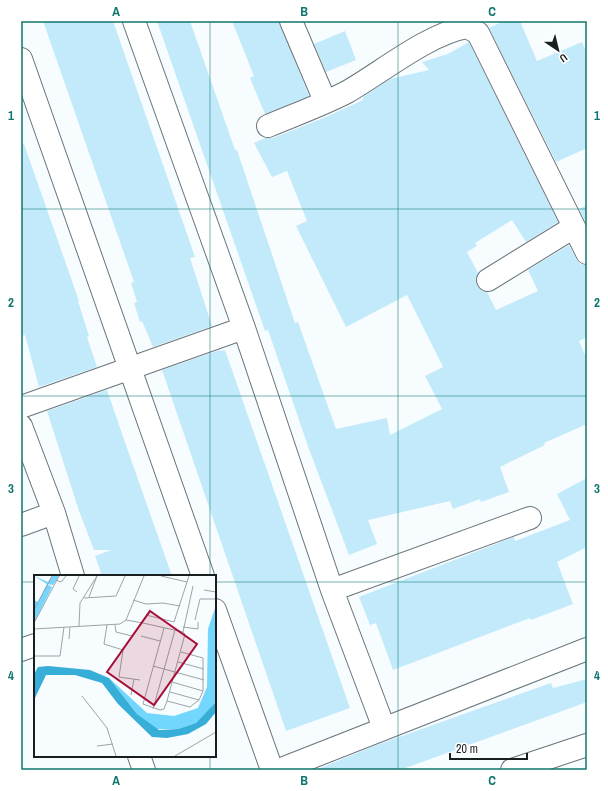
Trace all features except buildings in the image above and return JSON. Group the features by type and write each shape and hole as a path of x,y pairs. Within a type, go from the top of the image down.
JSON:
{"street":[{"path":"134,21 244,328 332,590 384,728"},
{"path":"291,21 325,101"},
{"path":"268,126 346,92 406,54 445,34 467,26 478,33 587,252"},
{"path":"21,59 203,575"},
{"path":"488,280 574,228"},
{"path":"21,407 244,328"},
{"path":"21,426 54,513 73,575"},
{"path":"21,525 54,513"},
{"path":"332,590 530,518"},
{"path":"216,613 272,770"},
{"path":"21,650 34,645"},
{"path":"279,770 587,649"},
{"path":"512,770 587,745"},
{"path":"139,757 144,770"}]}
